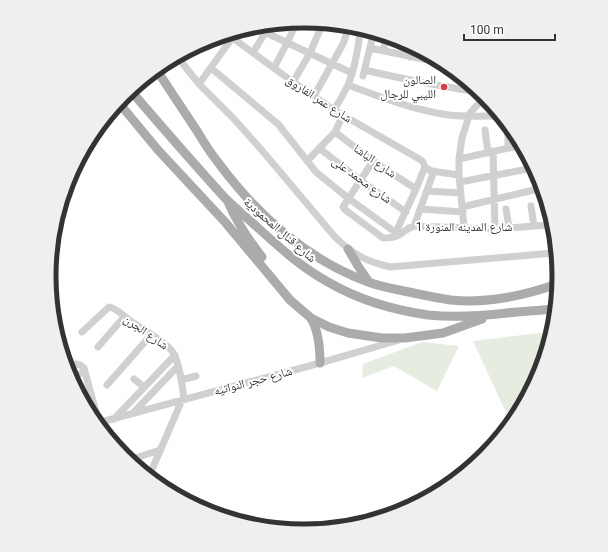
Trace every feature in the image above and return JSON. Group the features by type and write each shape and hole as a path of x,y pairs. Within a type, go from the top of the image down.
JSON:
{"main road":[{"name":"شارع قنال المحمودية","path":"160,74 216,160 240,189 280,230 309,252 341,270 369,282 424,296 465,301 493,300 538,291 551,286"},
{"name":"شارع قنال المحمودية","path":"135,95 226,199 294,260 329,283 354,295 383,306 414,313 446,316 477,316 550,309"},
{"path":"123,107 158,150 225,222 286,297 311,318 329,327 348,333 382,338 405,338 443,333 492,315"},
{"path":"226,199 233,215 245,235 311,318 318,340 320,363"},
{"path":"348,249 369,282"}],"street":[{"path":"274,68 294,29"},
{"path":"293,82 310,53 320,29"},
{"path":"266,31 287,43 352,73"},
{"path":"253,53 263,32"},
{"path":"314,96 343,44 347,32"},
{"path":"334,110 348,85 358,52 360,34"},
{"path":"372,37 364,73 468,90"},
{"name":"شارع عمر الفاروق","path":"233,38 334,110 421,160 430,170 460,179 494,176 527,169"},
{"name":"شارع عمر الفاروق","path":"199,84 233,38"},
{"path":"383,51 385,41"},
{"path":"370,48 426,60"},
{"path":"410,57 411,53"},
{"path":"180,61 199,84 235,120 335,237 348,249 359,256 373,263 390,267 551,252"},
{"path":"210,68 278,124 316,172 348,198 398,234 426,167"},
{"path":"348,85 383,98 448,115 493,116"},
{"path":"464,228 459,159 462,138 470,113 479,104 480,102"},
{"path":"307,161 335,132 343,115"},
{"path":"485,130 494,176 495,229"},
{"name":"شارع الباشا","path":"335,132 373,161 416,189"},
{"path":"508,135 508,148"},
{"path":"459,159 515,147"},
{"name":"شارع محمد على","path":"319,148 360,180 406,212"},
{"path":"348,198 373,161"},
{"path":"414,226 434,171"},
{"path":"420,209 462,210 494,199 536,189"},
{"path":"427,191 461,193"},
{"name":"شارع المدينه المنورة 1","path":"348,198 343,206 344,209 383,238 396,237 405,229 414,226 495,229 546,225"},
{"path":"531,206 534,226"},
{"path":"506,209 509,228"},
{"name":"شارع الجرن","path":"82,332 109,306 112,307 124,317 151,334 169,348 175,355 181,380 183,400"},
{"path":"98,347 124,317"},
{"path":"107,385 151,334"},
{"name":"شارع حجر النواتيه","path":"103,421 320,363 405,338"},
{"path":"113,419 175,355"},
{"path":"73,366 78,364 84,368 95,410"},
{"path":"133,414 178,366"},
{"path":"77,375 85,372"},
{"path":"181,380 196,376"},
{"path":"134,379 144,387"},
{"path":"151,471 183,400"},
{"path":"136,458 160,450"}],"shaded area":[{"path":"545,332 533,371 519,400 508,417 473,341"},
{"path":"422,342 459,346 437,391 394,366 362,378 363,364"}],"place":[{"name":"الصالون الليبي للرجال","path":"444,87"}]}
